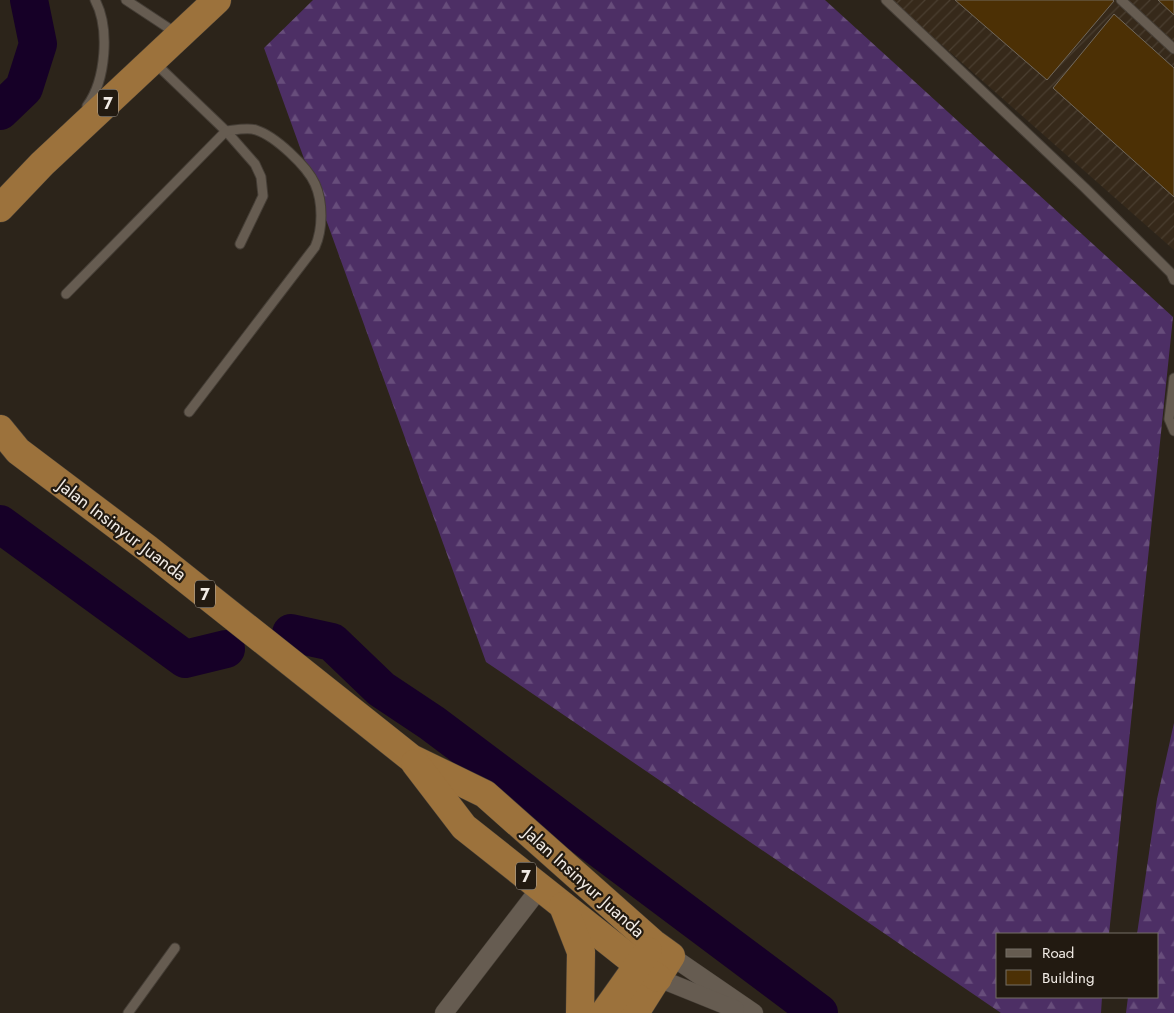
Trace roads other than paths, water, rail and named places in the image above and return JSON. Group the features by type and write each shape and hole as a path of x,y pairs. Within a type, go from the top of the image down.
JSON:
{"highway":[{"name":"7","path":"0,208 58,150 217,0"},
{"name":"Jalan Insinyur Juanda","path":"0,429 18,451 148,548 411,758 485,794 655,960"},
{"name":"Jalan Insinyur Juanda","path":"411,758 464,827 563,906 655,960"},
{"path":"563,906 581,952 580,1013"},
{"path":"604,1013 655,960"},
{"path":"634,1013 655,960"}],"street":[{"path":"444,1013 540,888"},
{"name":"Jalan Insinyur Juanda","path":"655,960 745,1013"},
{"name":"Jalan Insinyur Juanda","path":"655,960 754,1013"}],"lane":[{"path":"58,150 92,99 102,73 100,11 94,0"},
{"path":"126,0 180,36"},
{"path":"886,0 1085,188 1171,273 1174,280"},
{"path":"1121,0 1174,49"},
{"path":"153,62 226,131 255,164 260,177 263,196 240,244"},
{"path":"66,294 226,131 254,129 273,138 308,173 315,184 321,227 315,247 189,412"},
{"path":"1174,378 1169,419 1174,431"},
{"path":"128,1013 175,948"}],"waterway":[{"path":"0,111 24,88 38,44 29,0"},
{"path":"0,524 185,659 226,649"},
{"path":"291,633 332,642 381,689 432,723 819,1013"}]}
